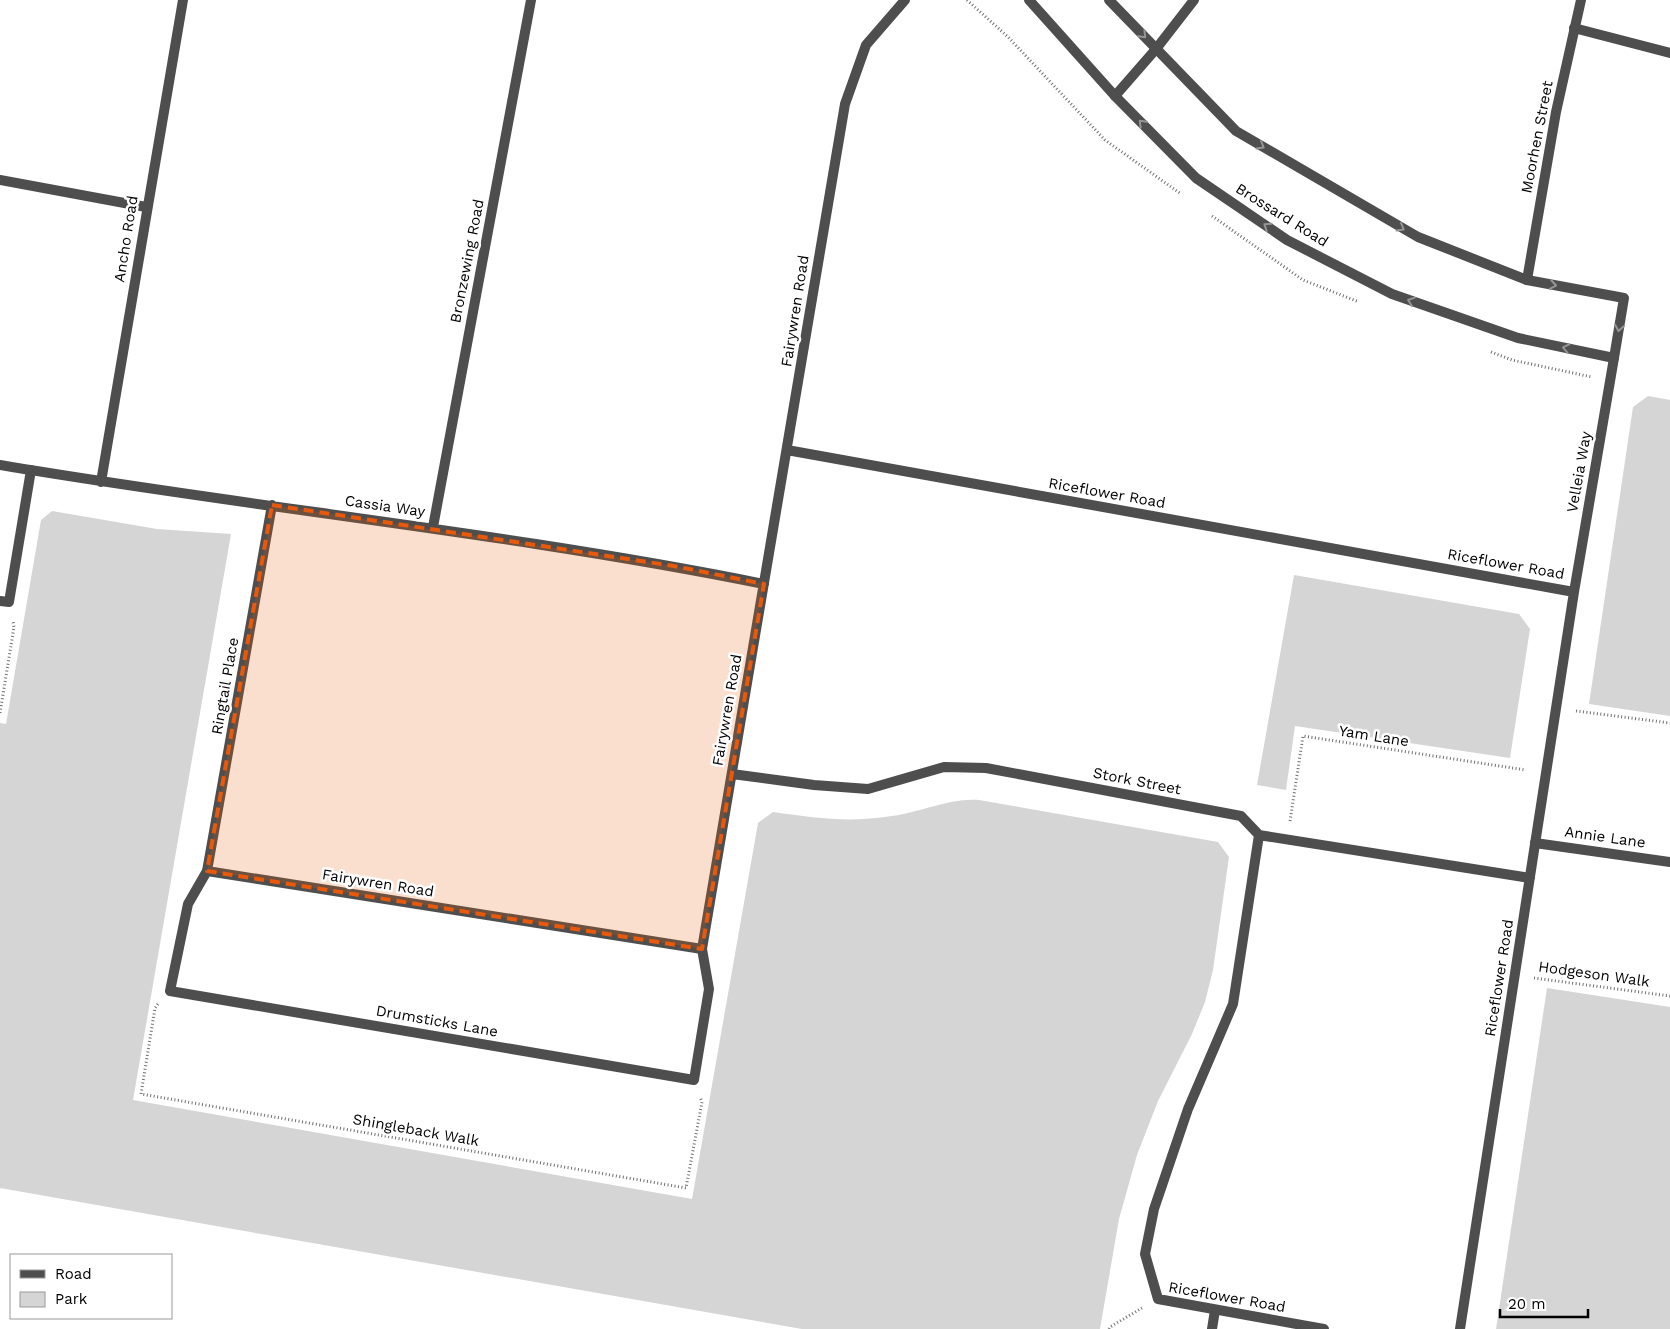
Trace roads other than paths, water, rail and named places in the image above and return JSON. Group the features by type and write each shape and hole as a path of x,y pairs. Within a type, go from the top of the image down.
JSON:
{"street":[{"name":"Ancho Road","path":"101,482 146,207 183,0"},
{"name":"Bronzewing Road","path":"433,527 531,0"},
{"name":"Fairywren Road","path":"207,871 702,949 844,104 866,44 905,0"},
{"name":"Brossard Road","path":"1029,0 1115,96 1196,178 1287,240 1392,294 1518,338 1614,358"},
{"path":"1109,0 1236,132 1418,237 1527,280"},
{"path":"1115,96 1156,49 1194,0"},
{"name":"Moorhen Street","path":"1527,280 1556,112 1581,0"},
{"path":"1574,28 1670,52"},
{"path":"0,180 146,207"},
{"name":"Velleia Way","path":"1527,280 1624,298 1574,592"},
{"name":"Riceflower Road","path":"787,450 1574,592 1460,1329"},
{"name":"Cassia Way","path":"0,465 101,482 433,527 674,566 764,584"},
{"path":"4,602 31,470"},
{"name":"Ringtail Place","path":"207,871 272,505"},
{"name":"Stork Street","path":"732,774 814,785 868,789 944,767 986,768 1241,816 1259,835"},
{"path":"1259,835 1530,878"},
{"name":"Riceflower Road","path":"1259,835 1233,1004 1188,1109 1154,1208 1146,1254 1158,1300 1324,1329"},
{"name":"Annie Lane","path":"1535,843 1670,862"},
{"name":"Drumsticks Lane","path":"207,871 188,904 170,991 694,1080 709,990 702,949"},
{"path":"1212,1329 1215,1310"}]}
